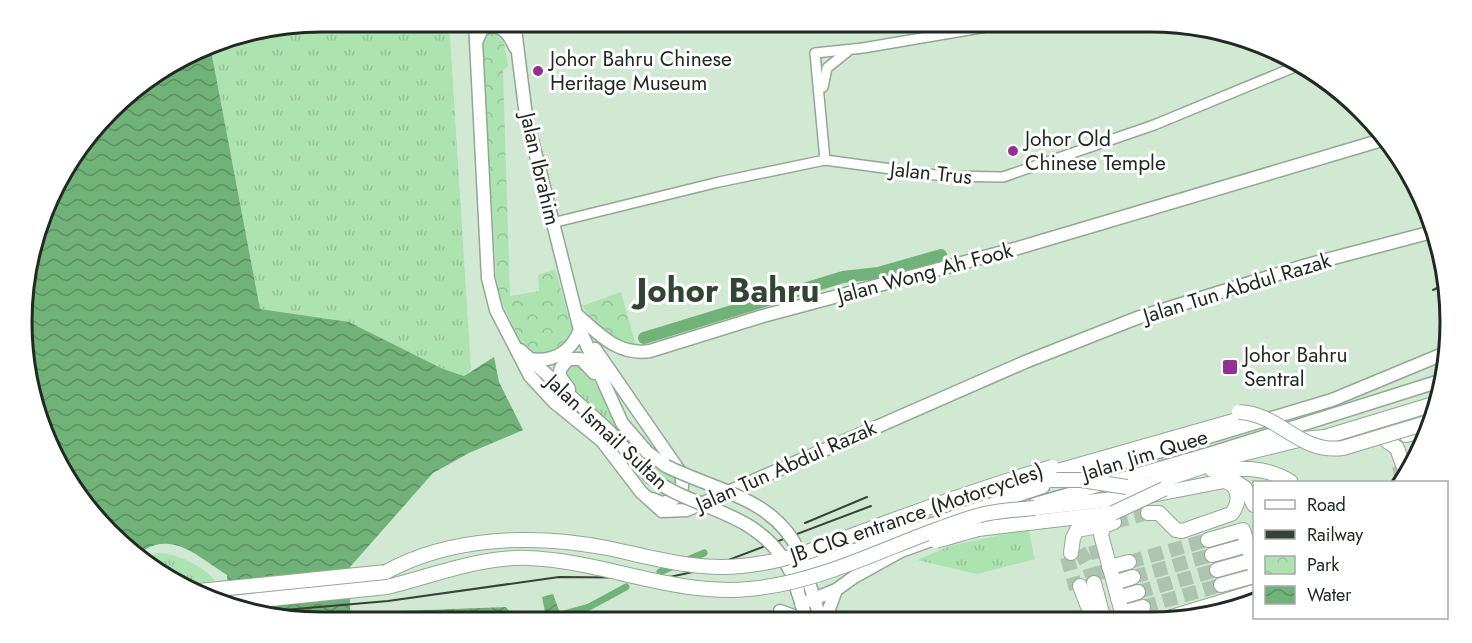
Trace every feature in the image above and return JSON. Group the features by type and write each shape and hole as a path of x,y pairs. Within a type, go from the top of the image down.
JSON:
{"highway":[{"path":"1002,489 1051,480 1081,480 1127,487 1148,484 1238,455 1303,439 1325,437 1428,406"},
{"name":"JB CIQ entrance (Motorcycles)","path":"386,572 400,564 455,549 501,540 527,538 572,542 704,566 740,567 809,552 1009,479 1224,415 1252,413 1279,424 1306,444 1329,450 1421,425"},
{"path":"213,590 386,572 490,550 550,547 683,572 741,576 768,572 832,552 1002,489 1086,461 1237,420 1263,424 1301,449 1328,457 1416,436"},
{"path":"1385,442 1393,448 1401,466"},
{"path":"936,530 1109,507 1157,486 1198,472 1255,469 1286,481"},
{"path":"261,605 387,591 514,567 565,570 698,595 748,597 807,586 952,535 978,529 1113,513 1164,489 1217,477 1228,478 1239,483 1253,504"},
{"path":"246,602 387,591 491,561 529,558 585,566 697,588 747,590 784,585 819,574 978,515 1158,494 1224,481 1231,482 1236,487 1238,501 1231,514 1182,531 1176,530 1159,513 1148,513"},
{"path":"1095,545 1093,533 1097,526"},
{"path":"1072,553 1073,538 1097,526 1103,528 1094,612"},
{"path":"1208,540 1244,531 1253,563 1217,570"},
{"path":"1212,555 1248,545"},
{"path":"1087,612 1096,581 1129,562"},
{"path":"1221,585 1253,576"},
{"path":"1096,581 1133,577"},
{"path":"1096,581 1118,598 1120,612"},
{"path":"1096,581 1117,612"},
{"path":"1096,581 1102,612"},
{"path":"1118,598 1138,592"},
{"path":"1215,604 1253,592"},
{"path":"1133,612 1143,607"}],"main road":[{"name":"Jalan Tun Abdul Razak","path":"475,32 488,278 496,310 523,365 536,384 602,441 641,492 662,511 687,510 1008,370 1137,318 1307,265 1427,233"},
{"path":"476,45 481,32"},
{"path":"505,32 518,54"},
{"name":"Jalan Ibrahim","path":"515,32 526,116 581,332"},
{"name":"Jalan Wong Ah Fook","path":"576,314 620,348 635,353 650,351 763,316 1018,248 1378,141"},
{"path":"528,359 547,360 556,357 571,346 581,332 680,472 682,490 672,501 657,502 641,492"},
{"name":"Jalan Ismail Sultan","path":"581,332 606,391 630,433 647,452 666,466 752,502 772,514 783,525 801,558 820,612"},
{"name":"Jalan Ismail Sultan","path":"516,347 588,411 650,477 669,491 732,515 768,540 782,556 804,612"},
{"name":"Jalan Jim Quee","path":"800,598 836,590 854,577 936,530 1080,475 1332,400 1438,356"},
{"path":"588,411 561,380 559,375 564,362 574,357 581,359 588,364 606,391"},
{"name":"Jalan Jim Quee","path":"801,558 820,562 999,514 1215,452 1434,383"},
{"path":"847,553 840,569 843,573 854,577"},
{"path":"800,598 797,579 801,558"},
{"path":"827,612 836,590"}],"street":[{"path":"825,160 822,100 815,53 849,50 957,32"},
{"path":"822,100 827,68 849,50"},
{"name":"Jalan Trus","path":"552,223 719,182 825,160 943,176 1003,177 1154,125 1292,68"}],"green space":[{"path":"303,32 450,32 471,370 464,376 443,369 349,322 260,309 212,54 246,41"},
{"path":"490,33 499,35 504,43 508,66 503,71 510,296 539,291 538,275 555,269 574,335 565,344 538,357 523,348 497,291 482,44 483,35"},
{"path":"621,292 637,349 606,332 582,306"},
{"path":"577,361 591,376 619,425 677,480 672,492 664,495 659,493 619,433 570,382 563,372 565,367"},
{"path":"1028,529 1035,559 977,574 917,560 950,546"},
{"path":"158,553 173,555 189,561 204,570 215,581 193,582 150,556"}],"water":[{"path":"212,54 260,309 349,322 443,369 464,376 494,357 499,382 523,430 469,453 433,473 350,567 350,612 303,611 246,602 228,596 227,575 194,553 172,544 149,547 143,551 103,513 80,483 61,450 41,397 37,378 32,340 34,284 41,246 61,193 91,145 116,116 145,91 176,70"},
{"path":"553,594 560,612 545,612 542,597"},
{"path":"506,607 510,612 376,612"}],"waterway":[{"path":"644,338 843,277 878,273 941,255"},
{"path":"660,572 704,553"},
{"path":"571,612 589,607 626,587"}],"tunnel":[{"path":"1114,522 1148,513"},
{"path":"1129,562 1208,540"},
{"path":"1095,545 1104,580"},
{"path":"1079,550 1089,567 1094,583"},
{"path":"1133,577 1212,555"},
{"path":"1067,557 1076,589"},
{"path":"1138,592 1217,570"},
{"path":"1143,607 1221,585"}],"railway":[{"path":"1433,290 1438,288"},
{"path":"805,523 867,497"},
{"path":"289,610 388,601 559,577 665,578 702,570 871,506"}],"place":[{"name":"Johor Bahru Chinese Heritage Museum","path":"538,71"},
{"name":"Johor Old Chinese Temple","path":"1013,151"},
{"name":"Johor Bahru Sentral","path":"1230,367"}],"district":[{"name":"Johor Bahru","path":"728,290"}]}
